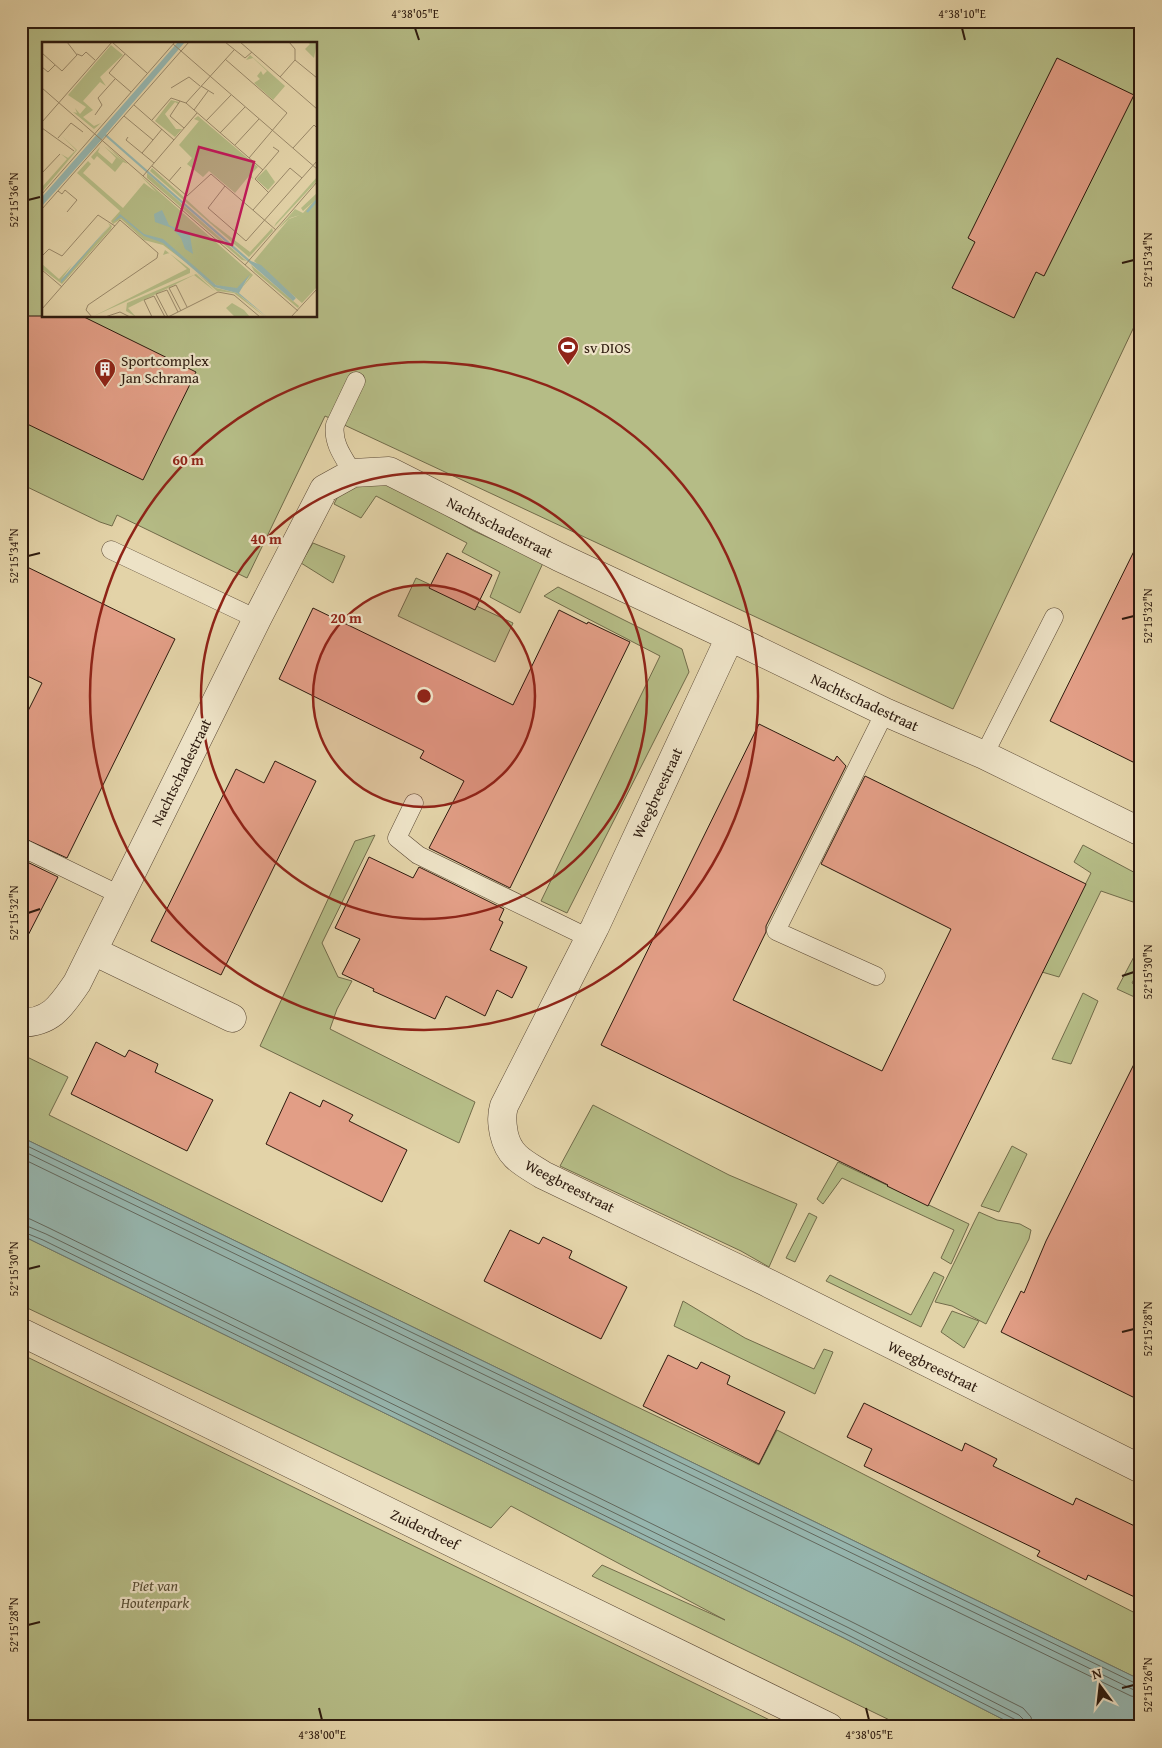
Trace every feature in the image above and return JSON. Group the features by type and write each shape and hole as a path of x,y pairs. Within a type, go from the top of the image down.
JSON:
{"street":[{"name":"Nachtschadestraat","path":"21,1023 41,1020 55,1012 78,983 257,619 324,489 353,473 389,471 559,557 730,636 885,712 984,755 1141,832"},
{"name":"Weegbreestraat","path":"730,636 589,938 504,1106 501,1116 506,1143 511,1153 543,1175 766,1282 1141,1469"},
{"path":"93,951 232,1018"},
{"name":"Zuiderdreef","path":"21,1332 830,1727"}],"lane":[{"path":"353,473 338,448 333,432 356,381"},
{"path":"111,550 257,619"},
{"path":"984,755 1054,617"},
{"path":"876,976 776,930 885,712"},
{"path":"414,803 397,838 418,855 589,938"},
{"path":"21,847 120,895"}],"green space":[{"name":"sv DIOS","path":"21,21 1138,21 1141,23 1141,312 953,709 325,416 247,578 117,515 112,526 21,484"},
{"path":"360,480 385,481 474,531 543,563 520,613 490,597 500,572 462,552 467,543 376,496 361,518 334,504 341,490"},
{"path":"313,543 345,556 333,583 301,563"},
{"path":"416,578 513,623 495,662 398,616"},
{"path":"558,587 682,649 689,672 567,913 541,901 660,656 544,596"},
{"path":"375,835 322,943 338,977 352,981 337,1009 330,1029 475,1102 459,1143 260,1046 355,841"},
{"path":"1083,845 1141,876 1141,886 1133,902 1101,891 1059,977 1042,972 1091,873 1074,862"},
{"path":"1139,947 1141,948 1141,965 1132,983 1141,988 1141,1000 1117,989"},
{"path":"1083,993 1098,1001 1071,1064 1052,1059"},
{"path":"21,1054 68,1077 49,1115 631,1404 759,1465 777,1430 1141,1616 1141,1680 21,1137"},
{"path":"593,1105 729,1175 797,1204 769,1267 741,1251 560,1166"},
{"path":"1012,1146 1027,1154 999,1212 981,1206"},
{"path":"838,1162 969,1224 951,1264 941,1258 954,1230 842,1178 823,1204 817,1199"},
{"path":"979,1212 997,1220 1020,1224 1031,1230 1029,1239 986,1324 952,1306 935,1302"},
{"path":"809,1213 817,1217 795,1262 786,1258"},
{"path":"21,1235 844,1638 1018,1727 904,1727 592,1576 602,1565 725,1620 511,1506 491,1528 21,1305"},
{"path":"934,1272 944,1277 921,1327 826,1281 830,1275 911,1315"},
{"path":"683,1301 745,1338 814,1369 824,1349 833,1352 815,1394 674,1326"},
{"path":"952,1311 979,1321 964,1348 941,1332"},
{"name":"Piet van Houtenpark","path":"21,1354 784,1727 21,1727"}],"water":[{"path":"21,1137 1141,1680 1141,1727 1018,1727 844,1638 21,1235"}],"building":[{"path":"1057,58 1134,95 1044,276 1036,272 1014,318 952,288 975,242 968,238"},
{"name":"Sportcomplex Jan Schrama","path":"21,316 86,318 196,372 143,480 21,421"},
{"path":"1141,537 1141,766 1050,721"},
{"path":"447,553 492,575 475,610 429,588"},
{"path":"21,564 175,639 67,858 21,837 21,725 42,683 21,673"},
{"path":"313,608 513,705 559,610 630,642 510,888 429,848 464,781 420,758 424,751 279,679"},
{"path":"759,724 834,761 837,756 846,766 766,926 766,932 733,1000 882,1071 951,929 821,864 865,776 1086,884 928,1206 601,1045"},
{"path":"275,761 316,781 221,975 151,941 236,769 264,783"},
{"path":"369,857 413,878 419,867 504,909 499,920 503,922 490,950 527,967 512,998 497,990 485,1016 446,996 435,1019 373,991 374,989 342,974 360,939 335,928"},
{"path":"21,859 58,877 21,949"},
{"path":"96,1042 125,1057 129,1050 158,1064 155,1072 213,1100 187,1151 71,1094"},
{"path":"1141,1050 1141,1401 1001,1332 1021,1291 1024,1293 1046,1241"},
{"path":"290,1092 320,1107 323,1100 353,1115 349,1121 407,1150 382,1202 266,1144"},
{"path":"510,1230 539,1244 543,1237 572,1251 569,1258 627,1287 601,1339 484,1281"},
{"path":"668,1355 697,1369 701,1362 730,1376 727,1384 785,1412 759,1464 643,1406"},
{"path":"864,1403 962,1451 965,1443 997,1459 993,1466 1073,1505 1076,1498 1141,1529 1141,1600 1088,1575 1086,1580 1037,1556 1040,1551 864,1466 872,1449 847,1437"}],"place":[{"name":"sv DIOS","path":"568,366"},
{"name":"Sportcomplex Jan Schrama","path":"105,388"}]}
